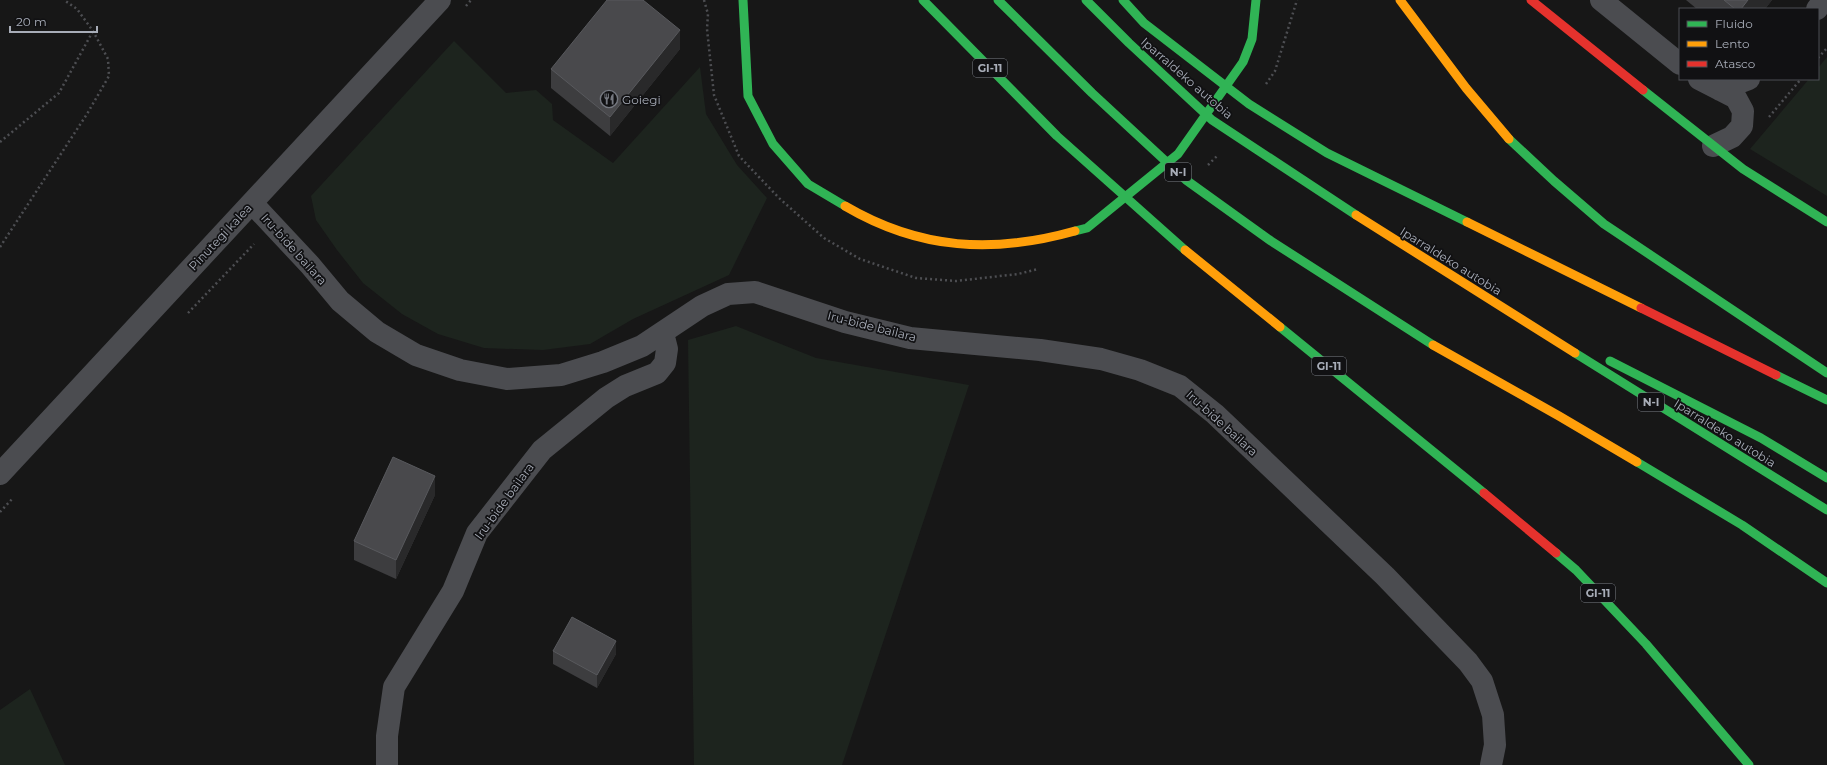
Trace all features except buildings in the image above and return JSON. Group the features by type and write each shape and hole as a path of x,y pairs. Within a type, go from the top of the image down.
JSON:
{"main road":[{"path":"743,0 748,96 773,144 808,184 859,214 907,234 948,243 992,246 1044,240 1087,228 1178,154 1243,62 1252,39 1256,0"},
{"name":"GI-11","path":"923,0 1056,136 1187,252 1426,444 1576,570 1646,644 1749,765"},
{"name":"N-I","path":"998,0 1092,93 1186,180 1271,241 1439,349 1559,416 1742,525 1827,583"},
{"name":"Iparraldeko autobia","path":"1086,0 1129,43 1212,120 1310,186 1477,292 1827,510"},
{"path":"1123,0 1144,23 1249,104 1327,153 1827,400"},
{"path":"1400,0 1466,88 1508,138 1554,181 1610,228 1704,293 1762,329 1827,373"},
{"path":"1531,0 1713,146 1763,182 1827,222"},
{"path":"1477,292 1583,347"},
{"path":"1604,358 1761,438 1827,478"}],"street":[{"name":"Pinutegi kalea","path":"0,474 440,0"},
{"path":"1601,0 1679,63"},
{"path":"1818,8 1824,0"},
{"path":"1701,80 1736,98 1743,110 1742,126 1732,137 1713,146"},
{"path":"1720,90 1746,80"},
{"name":"Iru-bide bailara","path":"252,203 310,265 340,301 377,332 416,355 460,370 507,378 561,374 603,362 642,346 702,306 728,294 755,292 845,322 910,338 1040,350 1101,359 1140,370 1180,386 1215,414 1385,576 1468,662 1482,680 1493,715 1496,745 1491,765"},
{"name":"Iru-bide bailara","path":"387,765 387,736 394,688 453,591 477,533 542,450 606,398 625,386 657,373 666,363 667,349 663,333"}],"path":[{"path":"0,247 87,114 109,76 108,59 93,30 76,9 64,0"},
{"path":"1266,84 1275,71 1297,0"},
{"path":"0,142 59,93 93,30"},
{"path":"1819,57 1827,48"},
{"path":"1206,168 1222,150"},
{"path":"779,198 824,238 860,259 916,278 956,281 1018,274 1045,267"}],"shaded area":[{"path":"454,41 506,93 536,90 552,104 553,120 613,163 700,67 706,114 737,165 767,198 729,275 633,319 590,344 543,350 484,348 438,334 402,314 363,283 316,220 311,196"},
{"path":"1827,57 1827,196 1750,149 1808,80 1819,80 1819,67"},
{"path":"736,326 816,358 969,385 842,765 694,765 688,340"},
{"path":"30,689 65,765 0,765 0,710"}],"traffic: fast":[{"path":"743,0 748,96 773,144 808,184 845,206"},
{"path":"923,0 1057,136 1185,250"},
{"path":"998,0 1092,93 1186,180 1271,241 1433,345"},
{"path":"1086,0 1129,43 1212,120 1356,215"},
{"path":"1123,0 1144,23 1249,104 1327,153 1467,222"},
{"path":"1075,231 1087,228 1178,154 1243,62 1252,39 1256,0"},
{"path":"1643,90 1743,169 1827,222"},
{"path":"1509,139 1554,181 1604,224 1827,373"},
{"path":"1280,327 1484,493"},
{"path":"1575,353 1827,510"},
{"path":"1610,361 1761,438 1827,478"},
{"path":"1776,375 1827,400"},
{"path":"1637,462 1742,525 1827,583"},
{"path":"1556,553 1576,570 1646,644 1749,765"}],"traffic: slow":[{"path":"1400,0 1466,88 1509,139"},
{"path":"845,206 873,221 901,232 957,244 986,245 1015,243 1075,231"},
{"path":"1356,215 1575,353"},
{"path":"1467,222 1641,308"},
{"path":"1185,250 1280,327"},
{"path":"1433,345 1637,462"}],"traffic: jam":[{"path":"1531,0 1643,90"},
{"path":"1641,308 1776,375"},
{"path":"1484,493 1556,553"}],"place":[{"name":"Goiegi","path":"609,99"}]}
